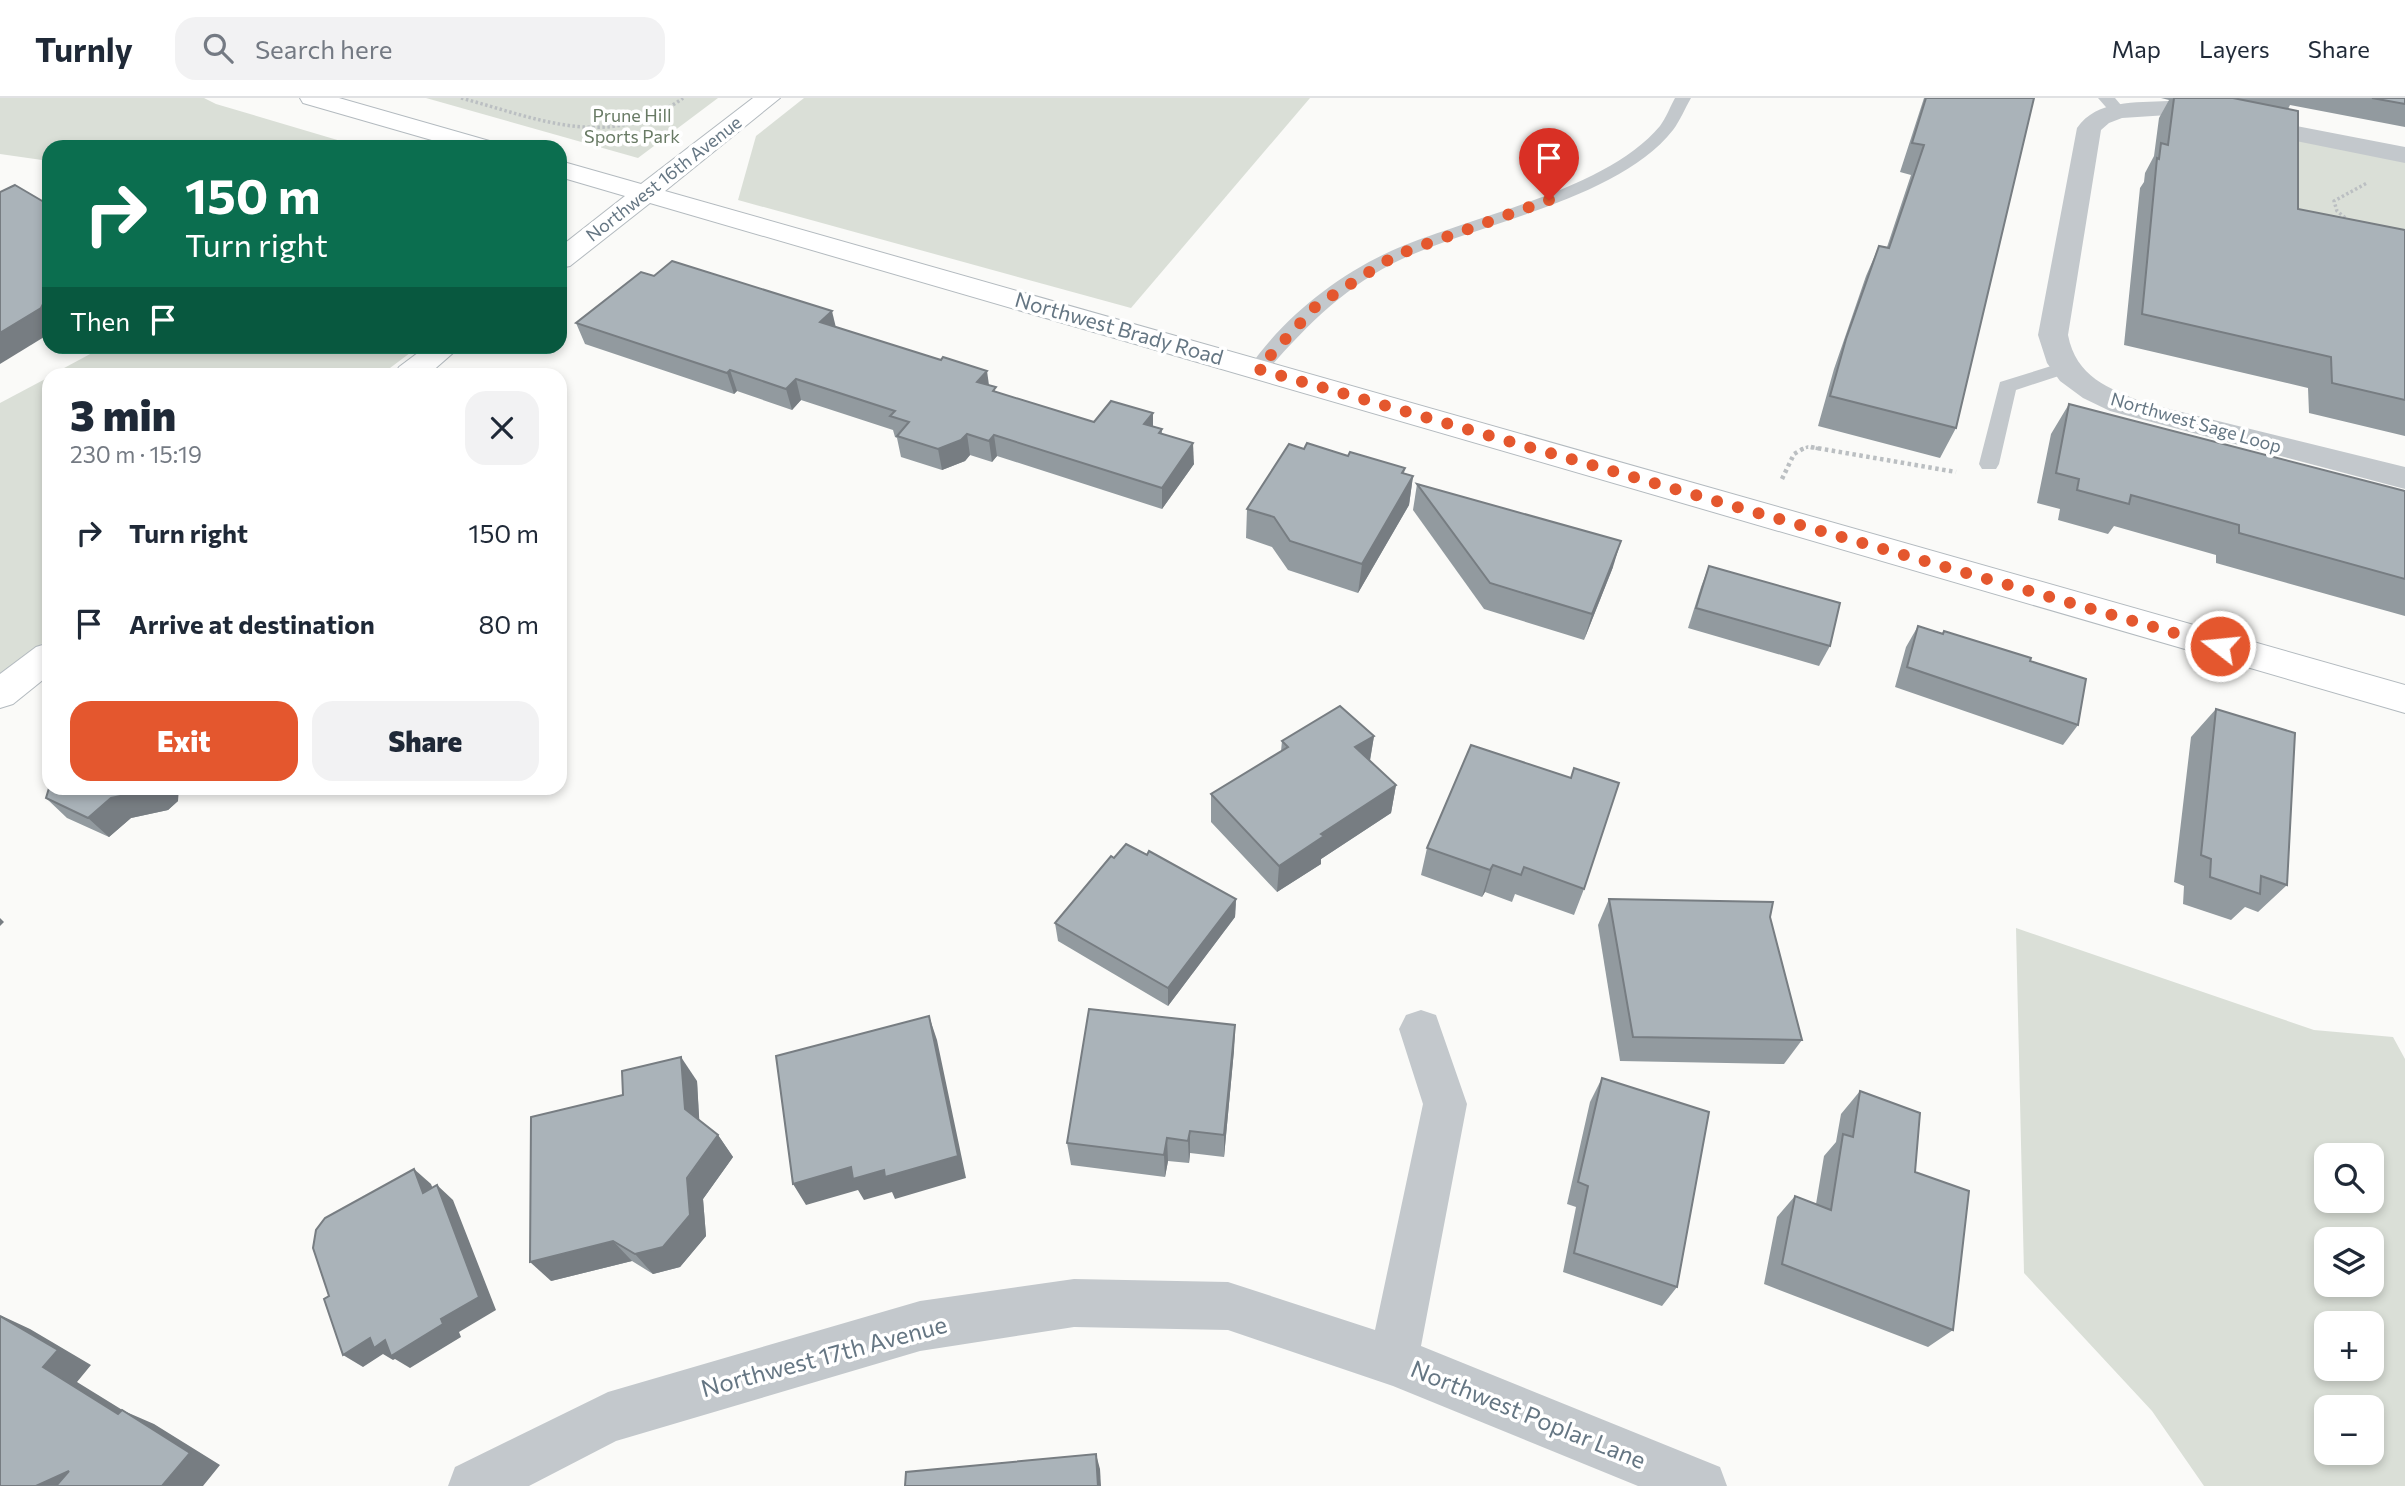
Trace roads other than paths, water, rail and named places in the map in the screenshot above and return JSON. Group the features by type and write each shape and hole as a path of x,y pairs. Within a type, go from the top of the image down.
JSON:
{"main road":[{"path":"312,98 459,140"},
{"name":"Northwest 16th Avenue","path":"567,255 768,98"},
{"name":"Northwest Brady Road","path":"567,171 2405,699"},
{"path":"418,368 436,354"},
{"path":"0,694 42,661"}],"street":[{"path":"2064,368 2054,351 2053,335 2089,128 2112,104 2168,108 2405,155"},
{"name":"Northwest Sage Loop","path":"2064,368 2081,384 2106,399 2135,410 2405,478"},
{"path":"1393,1361 1445,1104 1421,1029"},
{"name":"Northwest 17th Avenue","path":"474,1486 608,1418 920,1326 1074,1303 1228,1306 1393,1361"},
{"name":"Northwest Poplar Lane","path":"1393,1361 1495,1400 1701,1486"}],"lane":[{"path":"1258,369 1316,306 1396,255 1527,209 1614,170 1666,130 1683,98"},
{"path":"1989,464 2007,386 2064,368"}],"park label":[{"name":"Prune Hill Sports Park","path":"632,126"}]}
